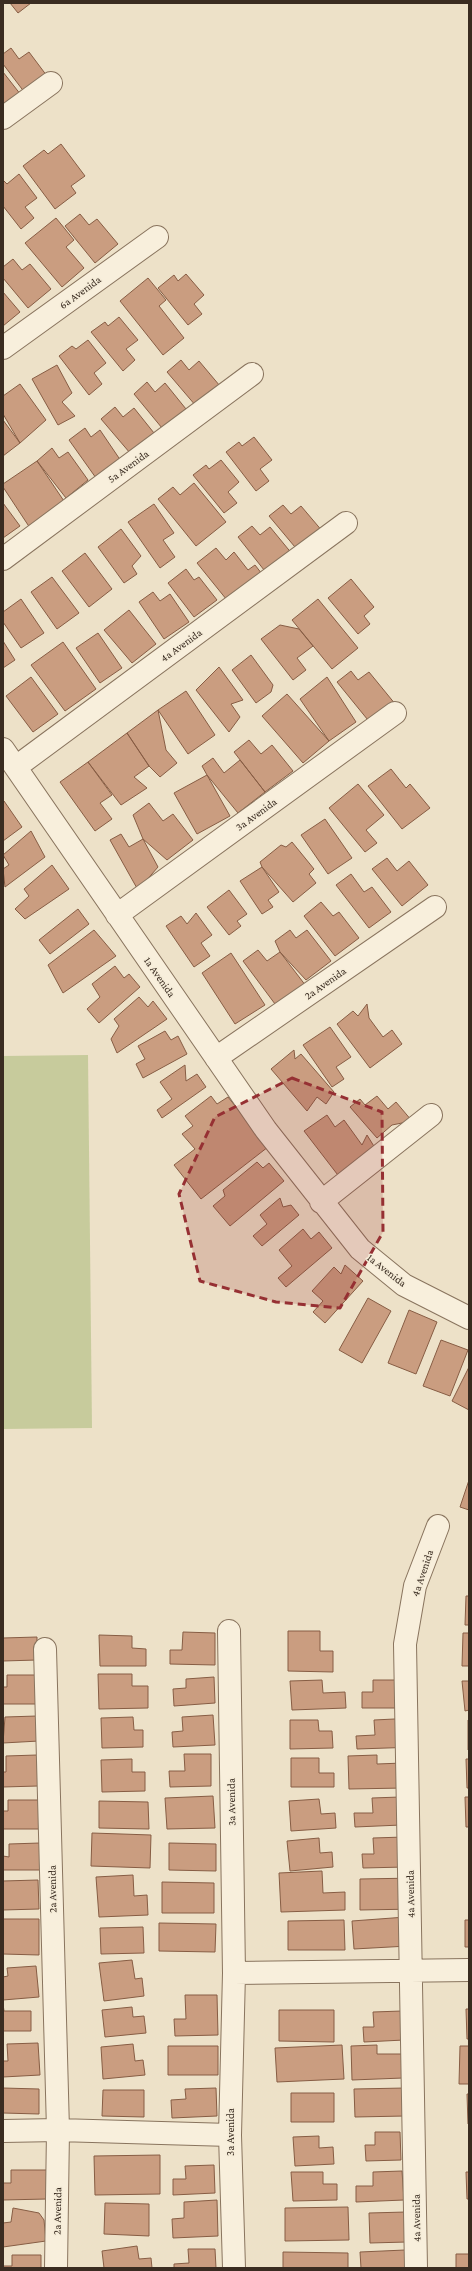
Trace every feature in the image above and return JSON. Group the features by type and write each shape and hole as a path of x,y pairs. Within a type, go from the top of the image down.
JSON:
{"street":[{"path":"3,118 51,83"},
{"name":"6a Avenida","path":"3,348 157,237"},
{"name":"5a Avenida","path":"3,558 252,374"},
{"name":"4a Avenida","path":"16,767 346,523"},
{"name":"3a Avenida","path":"117,915 395,713"},
{"name":"1a Avenida","path":"3,749 266,1130 321,1202 360,1249 404,1285 469,1318"},
{"name":"2a Avenida","path":"216,1058 435,908"},
{"path":"321,1202 431,1115"},
{"name":"4a Avenida","path":"416,2268 406,1644 415,1586 438,1526"},
{"name":"3a Avenida","path":"229,1631 234,1973 230,2135 234,2268"},
{"name":"2a Avenida","path":"46,1649 58,2130 56,2268"},
{"path":"234,1973 469,1970"},
{"path":"3,2131 58,2130 230,2135"}],"highlighted area":[{"path":"292,1078 382,1112 383,1232 340,1308 276,1302 200,1281 179,1194 215,1117"}],"green space":[{"path":"88,1055 92,1428 3,1429 3,1056"}],"building":[{"path":"10,3 31,3 18,13"},
{"path":"11,48 19,59 29,52 47,76 25,93 3,64 3,54"},
{"path":"3,72 21,95 3,109"},
{"path":"61,144 85,176 71,186 76,193 55,209 23,166 44,150 48,154"},
{"path":"19,174 37,198 25,207 34,218 21,229 3,206 3,180 7,184"},
{"path":"80,214 89,225 97,219 118,244 95,263 65,226"},
{"path":"56,218 74,240 66,247 84,268 62,287 25,243"},
{"path":"13,259 22,270 30,264 51,289 28,308 3,278 3,267"},
{"path":"186,274 204,295 194,304 202,314 188,325 158,288 174,275 178,281"},
{"path":"148,278 166,300 159,306 184,338 163,355 120,301"},
{"path":"3,292 20,312 3,326"},
{"path":"119,317 138,340 126,349 135,360 123,371 91,332 105,322 108,326"},
{"path":"88,340 106,363 94,373 102,384 89,395 59,356 72,346 76,349"},
{"path":"181,360 189,370 199,361 220,386 196,406 167,372"},
{"path":"57,365 72,393 62,402 75,416 58,425 32,379"},
{"path":"147,382 155,392 165,383 186,409 162,428 134,394"},
{"path":"20,384 46,420 20,443 3,414 3,396"},
{"path":"115,407 123,417 134,408 154,433 130,453 101,419"},
{"path":"3,420 20,443 3,456"},
{"path":"85,428 91,437 100,430 121,461 96,478 69,440"},
{"path":"254,437 272,460 260,469 269,481 256,491 226,452 239,442 242,446"},
{"path":"52,448 59,458 68,452 88,480 66,498 37,461"},
{"path":"221,460 239,482 228,492 237,503 224,513 193,475 206,465 209,469"},
{"path":"37,461 68,507 32,531 3,487 3,484"},
{"path":"194,483 226,522 196,546 158,499 173,487 180,495"},
{"path":"3,503 20,526 3,538"},
{"path":"154,504 174,533 163,540 175,557 160,568 128,522"},
{"path":"283,505 291,514 301,506 329,539 305,559 269,516"},
{"path":"252,526 260,535 270,527 293,555 268,575 238,537"},
{"path":"121,529 141,556 132,566 137,574 124,583 98,547"},
{"path":"216,548 226,560 234,552 248,570 255,565 269,583 235,610 197,563"},
{"path":"85,553 112,589 89,607 62,571"},
{"path":"186,569 194,580 199,577 217,600 194,617 168,583"},
{"path":"52,577 79,613 57,629 31,592"},
{"path":"351,579 374,607 364,616 370,624 358,634 328,598"},
{"path":"153,592 160,601 170,594 189,622 164,639 139,602"},
{"path":"21,599 44,633 21,648 3,622 3,612"},
{"path":"318,599 358,648 332,669 292,620"},
{"path":"129,610 156,644 132,663 104,630"},
{"path":"280,625 299,629 313,646 297,658 306,670 293,680 261,639"},
{"path":"98,633 122,668 100,683 76,648"},
{"path":"3,641 15,660 3,668"},
{"path":"63,642 96,689 65,711 31,665"},
{"path":"251,655 273,685 271,692 256,703 232,670"},
{"path":"219,667 243,700 231,704 240,717 229,732 196,690"},
{"path":"351,671 358,680 369,672 396,705 372,725 337,682"},
{"path":"31,677 58,714 33,732 6,696"},
{"path":"327,677 356,722 329,741 300,699"},
{"path":"186,691 215,735 188,754 158,710"},
{"path":"287,694 329,741 303,763 262,716"},
{"path":"158,710 166,750 177,763 160,777 149,766 127,733"},
{"path":"127,733 149,766 134,777 147,788 121,805 88,762"},
{"path":"249,740 261,754 272,745 293,771 265,792 234,752"},
{"path":"213,758 224,773 240,760 265,792 238,813 207,775 202,766"},
{"path":"88,762 112,795 100,803 112,819 95,831 60,782"},
{"path":"391,769 406,788 410,784 430,808 402,829 368,786"},
{"path":"207,775 230,816 197,834 174,793"},
{"path":"358,784 384,815 366,830 377,843 365,852 329,808"},
{"path":"3,801 22,827 3,841"},
{"path":"149,803 163,821 173,814 193,840 167,860 143,839 133,815"},
{"path":"325,819 352,858 328,874 301,835"},
{"path":"31,831 45,857 5,887 3,869 9,865 3,855"},
{"path":"121,834 129,847 143,839 158,867 138,890 110,840"},
{"path":"292,842 314,869 309,874 316,883 293,902 262,867 260,862 281,845 286,847"},
{"path":"387,858 397,871 409,861 428,885 402,906 372,869"},
{"path":"52,865 69,889 25,919 15,909 29,896 24,889"},
{"path":"262,867 279,892 268,900 273,907 262,914 240,881"},
{"path":"351,874 364,892 372,887 391,912 369,928 336,885"},
{"path":"229,890 247,914 237,921 241,926 229,935 207,907"},
{"path":"321,902 333,916 339,912 359,938 335,956 304,916"},
{"path":"78,909 89,924 50,954 39,940"},
{"path":"196,913 212,935 201,943 210,956 194,967 166,926 181,916 187,924"},
{"path":"94,930 116,956 63,993 48,965"},
{"path":"290,930 296,938 307,930 331,961 306,980 280,952 275,941"},
{"path":"258,950 267,961 280,952 306,986 278,1008 243,961"},
{"path":"231,953 265,1005 235,1024 202,973"},
{"path":"115,966 124,978 129,974 140,987 99,1023 87,1009 100,997 92,984"},
{"path":"139,997 148,1007 153,1001 167,1019 117,1053 111,1039 119,1026 114,1019"},
{"path":"367,1004 369,1018 383,1037 392,1030 402,1044 370,1068 337,1024 353,1011 358,1016"},
{"path":"330,1027 351,1057 336,1067 344,1079 332,1087 303,1045"},
{"path":"165,1031 171,1040 178,1036 187,1054 143,1078 136,1064 145,1059 138,1046"},
{"path":"294,1050 295,1059 301,1054 334,1092 326,1104 317,1097 307,1111 271,1069"},
{"path":"185,1065 186,1081 197,1074 206,1087 162,1118 157,1110 172,1099 160,1082"},
{"path":"211,1096 217,1104 228,1097 268,1147 201,1199 174,1165 195,1149 182,1134 193,1126 185,1116"},
{"path":"377,1096 388,1109 396,1102 412,1121 392,1125 377,1138 350,1107 360,1099 365,1105"},
{"path":"327,1115 335,1127 344,1120 362,1145 367,1135 380,1156 344,1183 304,1131"},
{"path":"257,1162 263,1168 269,1163 284,1181 230,1226 213,1206 225,1196 223,1190"},
{"path":"280,1198 283,1207 291,1205 299,1215 262,1246 253,1236 267,1224 260,1215"},
{"path":"303,1229 311,1239 319,1232 332,1248 286,1287 278,1278 292,1266 279,1250"},
{"path":"345,1265 363,1281 325,1323 313,1312 323,1301 312,1291 334,1267 341,1274"},
{"path":"368,1298 391,1311 362,1363 339,1350"},
{"path":"409,1310 437,1322 416,1374 388,1363"},
{"path":"441,1340 468,1350 450,1396 423,1386"},
{"path":"469,1367 469,1410 452,1401"},
{"path":"469,1480 469,1510 460,1507"},
{"path":"466,1596 469,1596 469,1625 465,1625"},
{"path":"288,1631 320,1631 320,1651 333,1651 333,1672 288,1671"},
{"path":"183,1632 215,1633 215,1665 170,1664 170,1650 182,1650"},
{"path":"463,1633 469,1633 469,1666 462,1666"},
{"path":"99,1635 132,1636 132,1648 146,1649 146,1666 100,1666"},
{"path":"37,1637 37,1660 3,1661 3,1638"},
{"path":"98,1674 132,1674 132,1686 148,1686 148,1708 99,1709"},
{"path":"7,1675 39,1675 39,1704 3,1704 3,1687 7,1687"},
{"path":"214,1677 215,1703 174,1706 173,1689 186,1688 186,1679"},
{"path":"322,1680 323,1693 345,1692 346,1708 292,1710 290,1681"},
{"path":"373,1680 399,1680 399,1708 362,1708 362,1692 373,1692"},
{"path":"462,1681 469,1681 469,1710 465,1711"},
{"path":"213,1715 215,1745 173,1747 172,1732 183,1731 182,1717"},
{"path":"37,1716 39,1741 3,1743 5,1717"},
{"path":"133,1717 134,1730 143,1730 143,1747 102,1748 101,1718"},
{"path":"415,1718 417,1747 357,1749 356,1736 375,1735 374,1720"},
{"path":"290,1720 318,1720 319,1731 332,1731 333,1748 290,1749"},
{"path":"469,1720 469,1750 468,1750"},
{"path":"184,1754 211,1754 211,1786 170,1787 169,1771 185,1771"},
{"path":"37,1755 38,1786 3,1787 3,1772 6,1772 6,1756"},
{"path":"377,1755 377,1764 403,1763 404,1788 349,1789 348,1756"},
{"path":"291,1758 319,1758 319,1773 334,1773 334,1787 291,1787"},
{"path":"132,1759 132,1772 145,1772 145,1791 102,1792 101,1760"},
{"path":"466,1759 469,1759 469,1788 467,1788"},
{"path":"213,1796 215,1828 167,1829 165,1798"},
{"path":"400,1797 401,1825 355,1827 354,1813 373,1813 372,1798"},
{"path":"465,1797 469,1797 469,1827 466,1827"},
{"path":"319,1799 321,1814 335,1813 336,1828 291,1831 289,1801"},
{"path":"8,1800 41,1800 41,1829 3,1829 3,1811 8,1811"},
{"path":"99,1801 148,1802 149,1829 99,1828"},
{"path":"92,1833 151,1835 150,1868 91,1866"},
{"path":"404,1837 405,1867 363,1868 362,1854 374,1854 373,1838"},
{"path":"319,1838 320,1853 332,1852 333,1867 290,1871 287,1841"},
{"path":"40,1843 40,1870 3,1870 3,1856 9,1857 9,1844"},
{"path":"169,1843 216,1844 216,1871 169,1870"},
{"path":"322,1871 323,1893 345,1892 345,1910 281,1912 279,1873"},
{"path":"133,1875 134,1896 147,1895 148,1915 99,1917 96,1877"},
{"path":"416,1878 416,1909 360,1910 360,1879"},
{"path":"38,1880 39,1909 3,1910 3,1881"},
{"path":"162,1882 214,1883 214,1913 162,1913"},
{"path":"406,1917 408,1946 354,1949 352,1921"},
{"path":"3,1919 39,1919 39,1955 3,1954"},
{"path":"344,1920 345,1950 288,1950 288,1921"},
{"path":"465,1920 469,1920 469,1947 465,1947"},
{"path":"159,1923 216,1924 215,1952 159,1951"},
{"path":"143,1927 144,1953 101,1954 100,1928"},
{"path":"132,1960 135,1979 142,1978 144,1996 104,2001 99,1963"},
{"path":"36,1966 39,1997 3,2000 3,1977 8,1976 7,1968"},
{"path":"185,1995 217,1995 218,2035 175,2036 174,2019 186,2019"},
{"path":"3,2004 4,2011 31,2011 31,2031 3,2031"},
{"path":"132,2007 133,2017 144,2016 146,2033 105,2037 102,2010"},
{"path":"466,2009 469,2009 469,2039 467,2039"},
{"path":"279,2010 334,2010 334,2042 279,2041"},
{"path":"402,2011 404,2040 364,2042 363,2027 374,2027 373,2012"},
{"path":"38,2043 40,2075 3,2077 3,2061 8,2061 7,2044"},
{"path":"133,2044 135,2061 143,2060 145,2075 103,2079 101,2047"},
{"path":"342,2045 344,2079 277,2082 275,2048"},
{"path":"377,2045 377,2054 402,2054 403,2078 352,2080 351,2046"},
{"path":"168,2046 218,2046 218,2075 168,2075"},
{"path":"460,2046 469,2046 469,2084 459,2084"},
{"path":"3,2088 39,2089 39,2114 3,2113"},
{"path":"216,2088 217,2116 172,2118 171,2100 186,2099 185,2089"},
{"path":"405,2088 405,2116 355,2117 354,2089"},
{"path":"103,2090 144,2090 144,2117 102,2116"},
{"path":"291,2093 334,2093 334,2122 291,2122"},
{"path":"467,2094 469,2094 469,2124 468,2124"},
{"path":"375,2132 400,2132 401,2160 366,2161 365,2145 375,2145"},
{"path":"319,2136 319,2148 333,2147 334,2164 295,2166 293,2137"},
{"path":"160,2155 160,2194 95,2195 94,2156"},
{"path":"214,2165 215,2193 173,2195 173,2179 186,2179 185,2166"},
{"path":"11,2170 47,2170 47,2199 3,2200 3,2183 11,2183"},
{"path":"402,2171 404,2200 356,2202 356,2186 373,2186 373,2172"},
{"path":"291,2172 323,2172 323,2184 337,2184 337,2200 293,2201"},
{"path":"466,2172 469,2172 469,2199 467,2199"},
{"path":"217,2200 218,2236 173,2238 172,2219 184,2218 184,2202"},
{"path":"105,2203 149,2204 149,2236 104,2234"},
{"path":"348,2207 349,2240 285,2241 285,2208"},
{"path":"13,2208 39,2213 44,2220 46,2241 3,2247 3,2223 11,2222"},
{"path":"406,2212 407,2242 370,2243 369,2213"},
{"path":"137,2246 139,2259 151,2258 152,2268 104,2268 102,2251"},
{"path":"188,2249 215,2249 216,2268 174,2268 174,2264 189,2263"},
{"path":"405,2250 406,2268 361,2268 360,2252"},
{"path":"283,2252 348,2253 348,2268 283,2268"},
{"path":"456,2254 469,2254 469,2268 456,2268"},
{"path":"12,2255 41,2255 41,2268 3,2268 3,2266 12,2266"}]}
